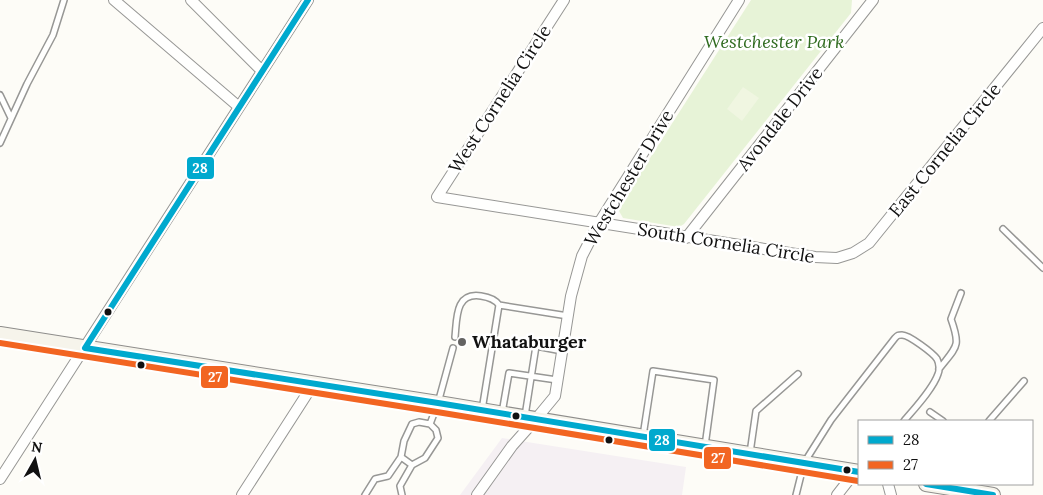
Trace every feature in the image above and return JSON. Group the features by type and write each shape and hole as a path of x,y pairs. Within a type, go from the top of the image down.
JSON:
{"main road":[{"path":"0,334 858,471"},
{"path":"938,485 961,487 993,495"}],"street":[{"path":"114,0 238,107"},
{"path":"191,0 262,70"},
{"path":"0,479 308,0"},
{"name":"West Cornelia Circle","path":"437,197 564,0"},
{"name":"Westchester Drive","path":"478,495 531,418 555,396 571,296 582,256 599,223 739,0"},
{"name":"Avondale Drive","path":"686,238 873,0"},
{"name":"East Cornelia Circle","path":"836,258 853,253 870,243 1043,28"},
{"name":"South Cornelia Circle","path":"437,197 686,238 815,257 836,258"},
{"path":"242,495 314,383"},
{"path":"837,495 858,471"}],"lane":[{"path":"0,143 27,84 53,35 64,0"},
{"path":"0,95 11,118"},
{"path":"1003,229 1043,268"},
{"path":"939,368 956,347 957,336 951,318 961,294"},
{"path":"454,337 461,303 470,296 487,297 496,301 499,305 568,316"},
{"path":"482,410 499,305"},
{"path":"796,495 804,462 831,420 898,335 906,336 917,342 936,358 939,368 933,385 905,420"},
{"path":"531,418 532,376 536,346 562,351"},
{"path":"430,424 438,403 453,348"},
{"path":"643,436 653,371 714,380 705,446"},
{"path":"502,414 509,373 557,380"},
{"path":"750,454 756,411 798,374"},
{"path":"990,420 1024,381"},
{"path":"930,412 942,420"},
{"path":"365,495 375,479 388,476 401,457 404,441 412,424 419,422 430,424 436,430 438,438 425,458 412,465 400,486 402,495"},
{"path":"401,457 412,465"}],"shaded area":[{"path":"502,438 686,467 682,495 460,495"}],"green space":[{"name":"Westchester Park","path":"751,0 852,0 851,13 684,224 679,227 623,218 619,211 620,205"},
{"path":"743,87 759,98 742,121 727,109"}],"transit line":[{"name":"28","path":"308,0 85,348 438,403 858,472"},
{"name":"27","path":"0,343 858,481"},
{"name":"28","path":"932,485 993,495"}],"place":[{"name":"Whataburger","path":"462,342"}]}
